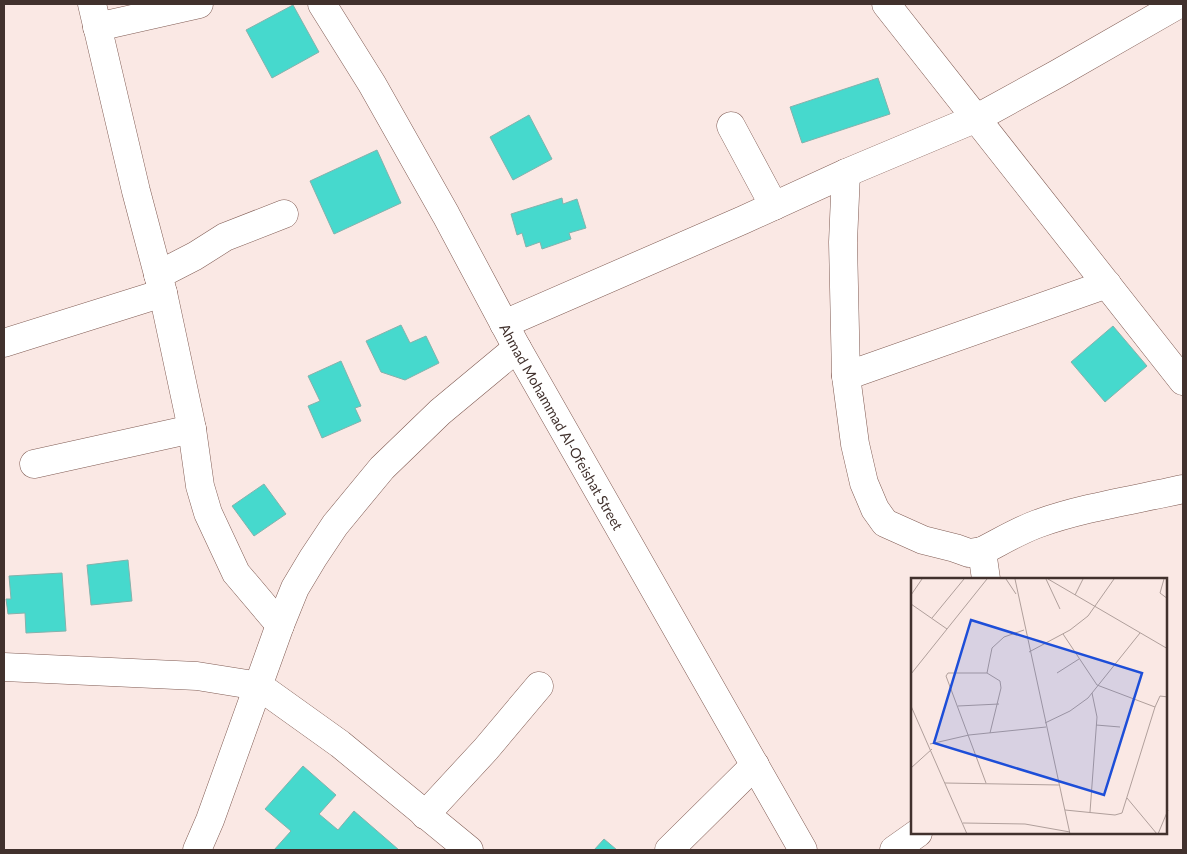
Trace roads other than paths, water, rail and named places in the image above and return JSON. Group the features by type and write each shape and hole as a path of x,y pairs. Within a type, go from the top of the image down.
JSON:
{"street":[{"path":"199,4 95,15 160,284 192,428 200,486 208,513 222,546 236,572 280,626"},
{"name":"Ahmad Mohammad Al-Ofeishat Street","path":"322,4 372,84 516,348 803,850"},
{"path":"886,4 1183,381"},
{"path":"504,324 846,173 977,118 1179,4"},
{"path":"731,126 774,206"},
{"path":"846,173 843,242 846,376 864,483 875,509 885,523 922,540 969,553 982,552 1036,524 1069,514 1183,489"},
{"path":"4,343 160,284 188,260 226,237 284,214"},
{"path":"846,376 1107,284"},
{"path":"197,850 210,820 295,588 313,558 335,525 382,468 440,412 516,348"},
{"path":"34,464 192,428"},
{"path":"982,552 986,578"},
{"path":"4,667 197,676 259,686 340,744 469,850"},
{"path":"425,815 486,749 539,686"},
{"path":"669,850 755,765"},
{"path":"894,850 917,834"}]}
